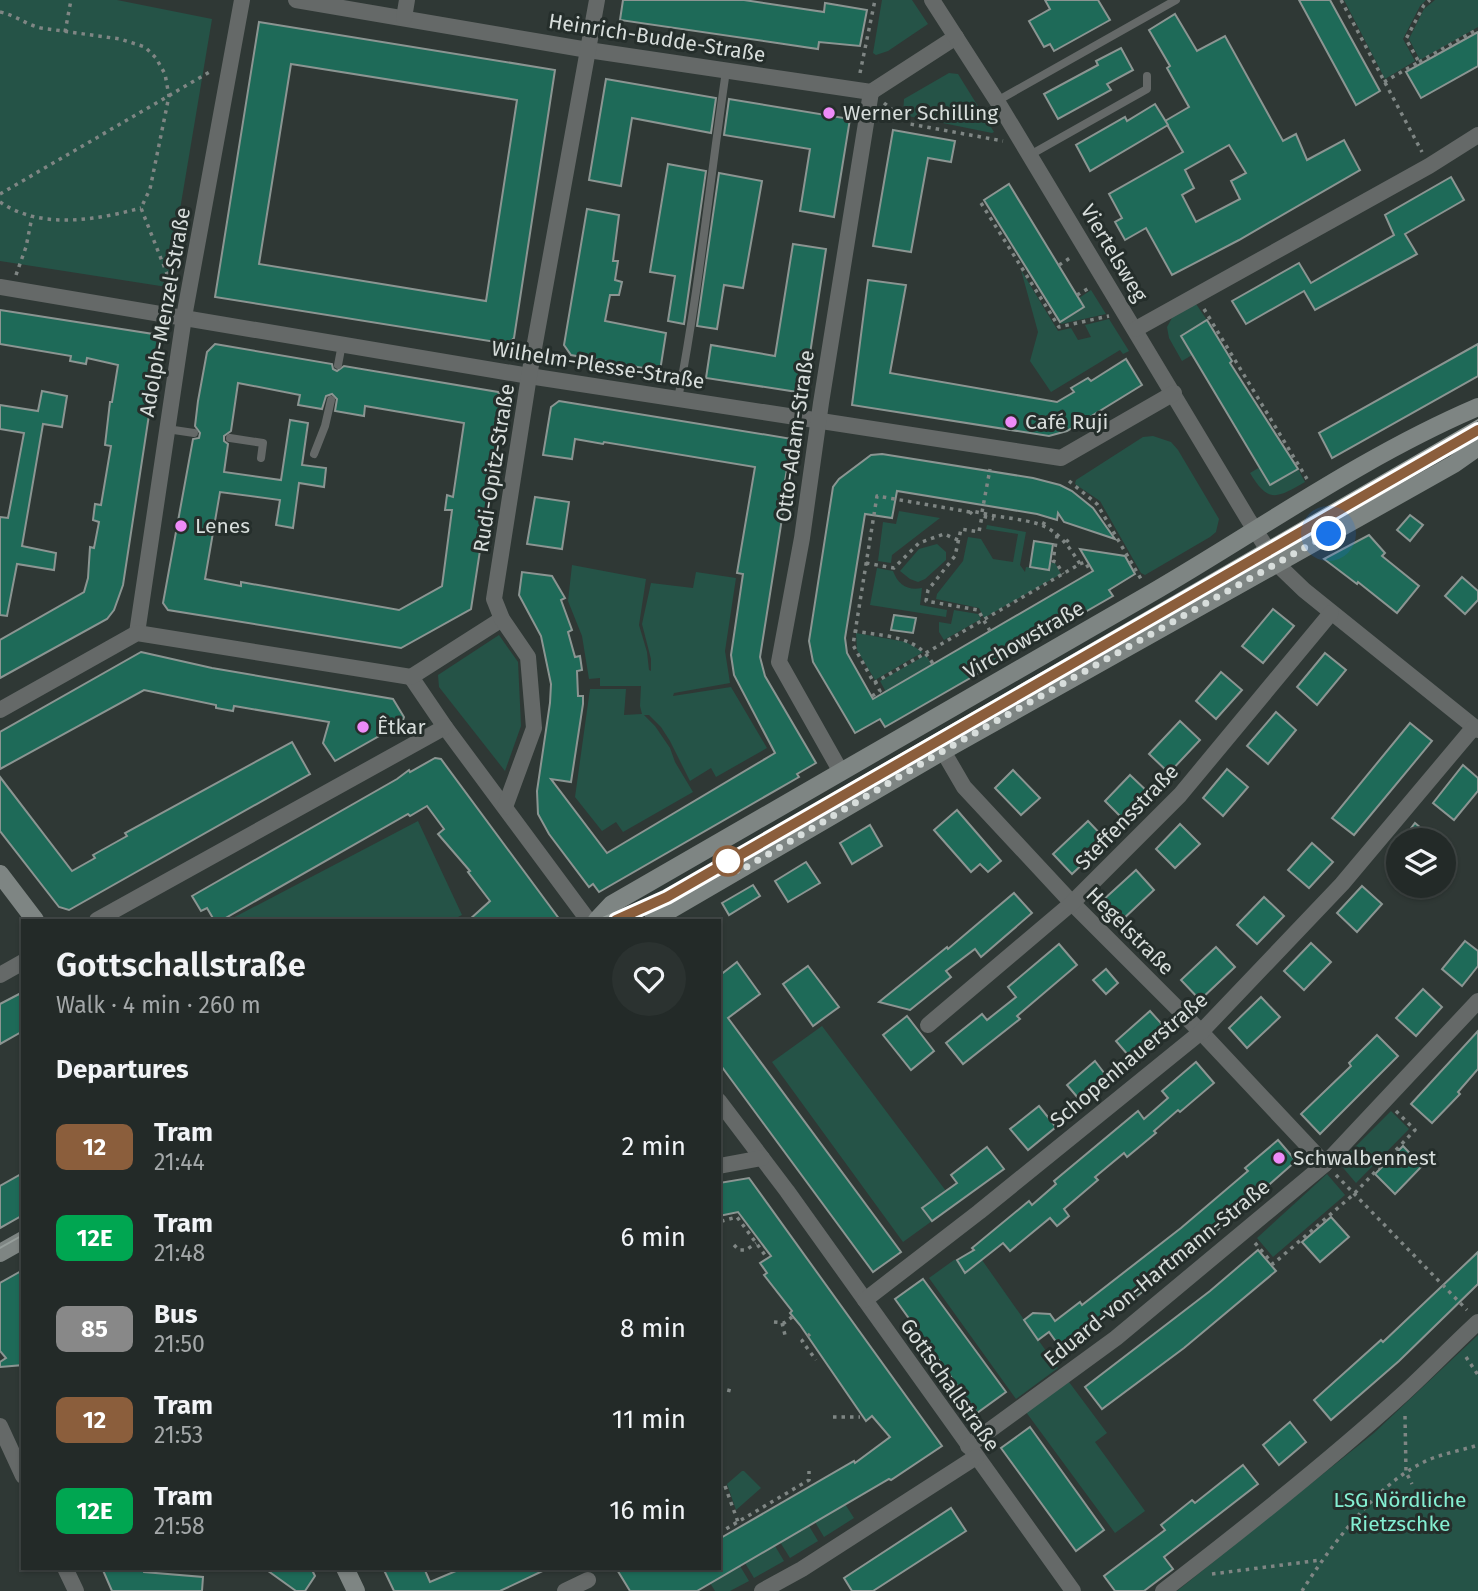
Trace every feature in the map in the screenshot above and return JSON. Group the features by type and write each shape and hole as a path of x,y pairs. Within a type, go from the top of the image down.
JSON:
{"main road":[{"name":"Virchowstraße","path":"598,919 612,904 1150,594 1287,509 1433,426 1478,407"},
{"path":"655,919 943,751 1454,464 1478,447"},
{"path":"0,874 34,919"},
{"path":"0,1253 21,1241"},
{"path":"346,1570 356,1591"}],"street":[{"name":"Adolph-Menzel-Straße","path":"137,633 184,317 242,0"},
{"name":"Heinrich-Budde-Straße","path":"296,0 588,50 864,91"},
{"path":"404,18 407,0"},
{"name":"Rudi-Opitz-Straße","path":"505,807 534,728 528,657 502,619 494,599 529,376 597,0"},
{"name":"Viertelsweg","path":"932,0 997,101 1277,564 1331,613 1476,728"},
{"path":"864,91 956,37"},
{"name":"Otto-Adam-Straße","path":"841,772 779,662 802,538 864,91"},
{"path":"1136,329 1429,166 1478,135"},
{"name":"Wilhelm-Plesse-Straße","path":"5,288 529,376 1060,458 1174,393"},
{"name":"Steffensstraße","path":"928,1025 1072,903 1180,796 1331,613"},
{"path":"0,710 137,633 411,677 502,619"},
{"path":"411,677 587,919"},
{"path":"99,919 445,727"},
{"name":"Schopenhauerstraße","path":"865,1300 979,1212 1201,1032 1342,884 1476,728"},
{"name":"Hegelstraße","path":"943,751 964,787 1072,903 1201,1032 1325,1164"},
{"path":"0,975 21,963"},
{"name":"Eduard-von-Hartmann-Straße","path":"762,1591 802,1569 972,1452 1116,1338 1325,1164 1478,1001"},
{"name":"Gottschallstraße","path":"721,1104 1073,1591"},
{"path":"721,1166 762,1158"},
{"path":"1163,1591 1226,1543 1404,1393 1456,1343 1473,1317"},
{"path":"0,1426 21,1472"},
{"path":"66,1570 76,1591"},
{"path":"565,1591 590,1580"}],"lane":[{"path":"997,101 1177,0"},
{"path":"678,399 699,280 726,71"},
{"path":"1026,150 1147,89 1147,76"},
{"path":"338,365 342,344"},
{"path":"314,454 331,400"},
{"path":"167,429 194,433"},
{"path":"230,438 263,443 261,458"}],"path":[{"path":"65,32 71,0"},
{"path":"874,0 864,91 910,124 1026,150"},
{"path":"1341,0 1429,166"},
{"path":"1419,62 1406,39 1423,5 1430,0"},
{"path":"0,12 17,16 29,25 120,39 145,47 156,58 164,74 169,96 150,188 141,208 184,317"},
{"path":"1384,82 1478,29"},
{"path":"0,194 232,59"},
{"path":"0,202 32,216 62,220 90,219 141,208"},
{"path":"981,203 1059,327 1125,312"},
{"path":"5,288 26,247 32,216"},
{"path":"1059,265 1070,258"},
{"path":"1077,295 1089,288"},
{"path":"1196,296 1309,482"},
{"path":"990,469 979,532 961,529 955,556 928,590 926,601 978,610 990,631"},
{"path":"1069,481 1097,503 1142,581"},
{"path":"920,503 922,495"},
{"path":"872,696 880,691 853,645 877,496 1043,525 1066,542 1080,564"},
{"path":"1043,525 1047,517"},
{"path":"866,563 894,568 919,543 944,534 958,540"},
{"path":"1057,534 1052,556 1063,574"},
{"path":"1066,542 1072,537"},
{"path":"875,682 1080,564 1085,562 1091,572"},
{"path":"854,631 905,639 927,652 933,664"},
{"path":"1245,1230 1273,1264 1354,1194 1415,1130 1384,1100"},
{"path":"1325,1164 1473,1317"},
{"path":"721,1223 722,1220 737,1217 765,1255"},
{"path":"734,1245 739,1250 746,1250 756,1243"},
{"path":"774,1322 782,1323 792,1317"},
{"path":"782,1323 785,1335"},
{"path":"810,1335 802,1341 816,1360"},
{"path":"1456,1343 1478,1375"},
{"path":"721,1388 735,1392"},
{"path":"1404,1393 1406,1472 1412,1484"},
{"path":"833,1417 860,1417"},
{"path":"1302,1591 1321,1560 1381,1490 1423,1462 1478,1445"},
{"path":"721,1532 808,1480 809,1471"},
{"path":"725,1486 738,1522"},
{"path":"1180,1578 1321,1560"}],"green space":[{"path":"0,0 117,0 212,19 167,287 0,261"},
{"path":"882,0 912,0 928,24 888,51 876,55 873,53"},
{"path":"1344,0 1426,0 1420,6 1403,39 1415,61 1385,79"},
{"path":"1435,0 1478,0 1478,27 1420,60 1409,39 1424,9"},
{"path":"949,73 958,74 994,132 903,115 904,99"},
{"path":"1021,270 1058,331 1071,328 1078,340 1091,337 1085,325 1109,319 1129,351 1123,354 1120,350 1051,392 1030,361 1038,332"},
{"path":"1091,290 1106,314 1061,324 1060,322 1084,307 1079,298"},
{"path":"1196,304 1207,320 1181,336 1192,355 1182,361 1169,338 1167,327 1172,318"},
{"path":"1153,436 1171,442 1178,450 1219,519 1216,532 1210,537 1145,575 1141,573 1100,501 1075,484 1076,480 1143,437"},
{"path":"1260,467 1271,485 1298,469 1305,482 1281,494 1269,494 1250,473"},
{"path":"899,511 940,518 892,555 891,563 878,561 883,522 896,524"},
{"path":"987,525 1026,532 1020,565 1025,572 1026,567 1049,570 1050,563 1055,563 1061,574 984,618 979,608 936,599 963,561 968,537 981,539 993,559 1013,562 1018,534 986,529"},
{"path":"937,544 946,552 946,560 925,579 918,582 900,571 919,549"},
{"path":"572,565 646,579 639,625 651,671 651,659 642,624 651,583 693,588 696,572 736,578 725,651 730,683 674,693 673,696 731,687 767,748 716,777 711,768 690,781 661,727 649,715 644,715 670,748 693,792 623,832 616,822 602,831 575,797 590,689 626,689 624,715 642,714 641,686 600,686 600,678 589,679 582,636 568,601"},
{"path":"877,568 893,571 898,580 908,588 922,588 920,605 947,610 946,617 870,605"},
{"path":"954,610 978,614 981,619 944,640 939,632 939,622 951,624"},
{"path":"856,633 906,642 923,652 875,680 857,650"},
{"path":"499,635 518,662 521,726 505,771 439,687 438,675"},
{"path":"926,655 932,665 886,692 880,681"},
{"path":"418,821 462,915 454,919 231,919"},
{"path":"822,1026 946,1191 923,1208 932,1221 903,1242 772,1062"},
{"path":"1391,1111 1409,1129 1356,1183 1339,1163"},
{"path":"1327,1174 1345,1195 1273,1257 1257,1238"},
{"path":"957,1260 965,1272 982,1260 1058,1368 1016,1399 929,1278"},
{"name":"LSG Nördliche Rietzschke","path":"1478,1335 1478,1591 1177,1591 1374,1433"},
{"path":"1069,1382 1107,1433 1095,1442 1145,1511 1115,1533 1026,1412"},
{"path":"742,1471 761,1488 736,1510 727,1484"},
{"path":"845,1504 854,1518 824,1537 815,1522"},
{"path":"809,1526 818,1541 790,1558 780,1542"},
{"path":"775,1546 784,1561 754,1578 745,1563"},
{"path":"740,1566 749,1581 730,1591 715,1591 710,1583"}],"building":[{"path":"623,0 744,0 824,12 825,3 867,10 860,46 819,42 818,49 620,20"},
{"path":"1045,0 1098,0 1110,20 1054,51 1050,44 1044,47 1029,21 1050,9"},
{"path":"1299,0 1330,0 1380,91 1356,105"},
{"path":"1175,14 1197,51 1225,36 1283,141 1296,134 1307,160 1344,140 1360,170 1239,240 1172,275 1146,228 1125,240 1115,222 1122,218 1109,194 1183,152 1165,121 1189,107 1149,30","holes":["1229,145 1246,173 1231,181 1240,199 1196,222 1182,195 1194,188 1185,170"]},
{"path":"259,22 555,70 514,338 508,344 215,297","holes":["291,64 517,100 486,301 259,264"]},
{"path":"1478,32 1478,66 1421,98 1406,72"},
{"path":"1121,48 1133,70 1107,84 1111,90 1058,119 1044,94 1098,65 1096,61"},
{"path":"606,79 716,98 711,133 632,118 621,186 589,180"},
{"path":"729,99 850,119 834,217 800,211 810,149 724,135"},
{"path":"1155,104 1168,125 1090,171 1076,145 1125,117 1127,121"},
{"path":"893,130 955,141 951,162 928,158 911,252 873,246"},
{"path":"668,164 706,171 684,324 668,321 675,276 650,272"},
{"path":"719,173 762,181 743,288 724,285 717,329 697,326"},
{"path":"1451,177 1464,200 1405,234 1417,254 1315,310 1304,291 1246,324 1232,301 1299,263 1311,283 1394,235 1385,215"},
{"path":"1009,184 1084,307 1060,322 984,200"},
{"path":"587,209 619,215 613,261 618,261 615,280 622,282 619,295 610,295 605,321 666,333 660,371 571,355 564,345"},
{"path":"793,244 826,249 804,393 706,378 711,345 775,356"},
{"path":"868,280 906,285 890,373 1057,402 1074,392 1071,388 1088,378 1091,381 1126,359 1142,385 1067,431 1049,436 852,405"},
{"path":"0,310 153,334 160,343 123,585 114,610 107,619 0,678 0,640 84,592 88,578 90,547 94,548 99,522 93,520 95,504 101,505 111,446 105,445 118,365 87,358 86,364 70,361 71,356 0,344"},
{"path":"1207,320 1232,361 1230,363 1298,469 1270,485 1181,336"},
{"path":"215,344 332,364 337,371 344,366 498,392 503,401 471,609 401,648 168,610 163,603 193,439 199,438 200,433 195,426 207,352","holes":["238,383 300,395 298,405 322,409 326,396 332,394 337,399 335,411 364,416 365,406 464,423 453,497 447,495 445,510 452,510 442,586 399,610 241,582 241,586 205,579 220,492 280,500 276,525 293,528 299,483 324,487 326,468 302,465 308,423 290,420 281,480 224,472 228,444 224,441 224,436 231,431"]},
{"path":"1478,344 1478,376 1332,458 1319,433"},
{"path":"42,391 67,396 62,427 43,424 22,546 56,553 54,570 17,564 7,616 0,615 0,517 8,518 24,433 0,429 0,405 38,411"},
{"path":"559,401 792,439 760,657 765,676 816,763 797,774 799,777 599,892 593,884 589,887 549,834 538,814 537,791 551,684 541,636 519,595 522,572 552,576 565,598 561,600 572,630 568,632 575,657 580,656 582,670 577,671 578,696 583,696 583,704 571,782 551,779 607,853 775,753 734,675 731,655 743,574 737,573 755,467 575,439 572,459 543,455 551,407"},
{"path":"882,454 1033,478 1060,485 1093,508 1115,539 1064,522 1058,513 1057,520 1037,514 897,491 892,518 865,514 845,638 847,653 873,699 1093,571 1080,549 1125,556 1135,574 1109,590 1113,596 885,727 880,719 855,733 813,662 809,641 833,487 839,479 871,455"},
{"path":"535,497 569,502 562,549 527,544"},
{"path":"1410,515 1423,525 1410,541 1397,530"},
{"path":"1369,535 1385,553 1382,556 1419,586 1397,613 1324,559"},
{"path":"1034,541 1053,544 1049,570 1030,567"},
{"path":"1462,577 1478,591 1478,600 1465,614 1445,596"},
{"path":"1273,609 1294,626 1263,663 1242,646"},
{"path":"894,615 916,618 913,633 891,630"},
{"path":"141,652 212,668 393,699 404,717 402,723 335,761 323,743 329,722 234,706 233,711 144,690 0,769 0,732"},
{"path":"1325,653 1346,670 1317,705 1297,687"},
{"path":"1221,672 1242,690 1216,719 1196,701"},
{"path":"1276,712 1296,730 1268,764 1247,746"},
{"path":"1180,721 1200,740 1169,773 1149,754"},
{"path":"1410,723 1432,741 1354,835 1332,818"},
{"path":"292,742 310,774 69,910 59,907 0,831 0,777 72,871 95,858 93,855 127,836 125,833"},
{"path":"435,758 441,759 559,919 470,919 490,901 468,872 470,871 438,834 444,829 427,806 410,816 408,814 224,919 213,919 207,908 201,911 192,896 409,770 410,772"},
{"path":"1463,765 1478,778 1478,791 1454,820 1433,803"},
{"path":"1227,769 1248,787 1223,816 1203,798"},
{"path":"1013,770 1040,798 1021,815 995,788"},
{"path":"1130,775 1150,794 1124,820 1105,801"},
{"path":"957,810 1001,861 988,872 980,864 971,872 934,830"},
{"path":"1088,821 1107,841 1072,874 1053,854"},
{"path":"1180,824 1200,844 1175,868 1156,849"},
{"path":"870,825 882,846 852,864 840,843"},
{"path":"1312,843 1333,862 1309,888 1288,870"},
{"path":"806,862 820,883 788,902 775,881"},
{"path":"1136,870 1154,890 1121,921 1102,901"},
{"path":"753,885 760,896 729,915 722,903"},
{"path":"1362,886 1382,904 1357,932 1337,913"},
{"path":"1014,893 1032,913 981,957 975,949 946,971 951,977 910,1010 879,1002 947,947 948,949"},
{"path":"1264,897 1284,916 1257,944 1237,925"},
{"path":"1465,941 1478,951 1478,966 1462,986 1442,969"},
{"path":"1311,943 1331,962 1304,990 1284,971"},
{"path":"1059,944 1077,965 1017,1016 1020,1019 963,1064 946,1043 982,1014 987,1020 1016,997 1008,987"},
{"path":"1216,947 1235,967 1200,1000 1181,980"},
{"path":"737,962 760,994 728,1018 901,1252 873,1272 721,1066 721,974"},
{"path":"808,966 839,1007 813,1026 783,984"},
{"path":"1106,969 1118,983 1106,994 1093,980"},
{"path":"1423,989 1442,1007 1416,1036 1396,1018"},
{"path":"21,993 21,1032 0,1044 0,1004"},
{"path":"1261,997 1280,1017 1247,1048 1229,1028"},
{"path":"1150,1011 1168,1031 1134,1062 1116,1041"},
{"path":"907,1016 934,1051 911,1070 883,1035"},
{"path":"1478,1031 1478,1069 1458,1092 1460,1094 1432,1123 1411,1104"},
{"path":"1377,1035 1398,1056 1320,1134 1301,1114 1351,1066 1349,1063"},
{"path":"1095,1061 1111,1082 1084,1105 1067,1085"},
{"path":"1196,1062 1214,1083 1180,1112 1178,1110 1127,1157 1124,1153 1095,1177 1098,1180 1064,1209 1069,1216 1057,1226 1050,1218 1010,1251 1003,1243 965,1273 957,1260 974,1250 972,1248 1029,1201 1032,1205 1056,1184 1054,1181 1138,1111 1144,1119 1168,1098 1162,1091"},
{"path":"1039,1106 1056,1127 1028,1150 1010,1129"},
{"path":"1278,1140 1296,1161 1197,1248 1115,1314 1113,1312 1062,1350 1049,1332 1038,1340 1024,1320 1033,1313 1050,1314 1055,1321 1080,1302 1082,1305 1181,1228 1248,1171 1245,1168"},
{"path":"1403,1146 1422,1166 1395,1194 1375,1174"},
{"path":"987,1147 1004,1169 932,1221 922,1208 957,1183 951,1175"},
{"path":"21,1174 21,1216 0,1228 0,1186"},
{"path":"749,1178 942,1446 891,1480 697,1591 630,1591 617,1570 721,1570 721,1538 854,1461 855,1463 890,1437 872,1416 866,1421 790,1313 792,1311 764,1275 767,1273 760,1263 771,1256 738,1212 721,1216 721,1183"},
{"path":"1331,1217 1349,1237 1320,1262 1302,1242"},
{"path":"1258,1250 1276,1271 1184,1348 1102,1409 1085,1387 1210,1291"},
{"path":"1478,1252 1478,1284 1399,1361 1331,1420 1314,1400 1381,1340 1383,1342"},
{"path":"21,1271 21,1365 0,1367 0,1362 6,1358 0,1351 0,1283"},
{"path":"923,1279 1006,1392 977,1413 895,1299"},
{"path":"1290,1422 1306,1442 1279,1465 1263,1445"},
{"path":"1030,1427 1104,1530 1076,1551 1001,1448"},
{"path":"1243,1465 1258,1484 1164,1557 1173,1569 1144,1591 1115,1591 1104,1576 1165,1530 1161,1525 1192,1500 1195,1503"},
{"path":"951,1508 966,1531 873,1591 852,1591 844,1578"},
{"path":"103,1570 144,1570 203,1577 202,1591 112,1591"},
{"path":"267,1570 312,1570 315,1576 305,1591 296,1591"},
{"path":"384,1570 425,1570 430,1582 458,1570 545,1570 500,1591 394,1591"}],"tram line":[{"path":"600,919 662,893 1478,420"},
{"name":"12","path":"618,919 667,897 1478,430"},
{"path":"0,1248 21,1236"}],"place":[{"name":"Werner Schilling","path":"829,113"},
{"name":"Café Ruji","path":"1011,422"},
{"name":"Lenes","path":"181,526"},
{"name":"Êtkar","path":"363,727"},
{"name":"Schwalbennest","path":"1279,1158"}],"route":[{"path":"728,861 738,872 943,751 1329,534"}]}
